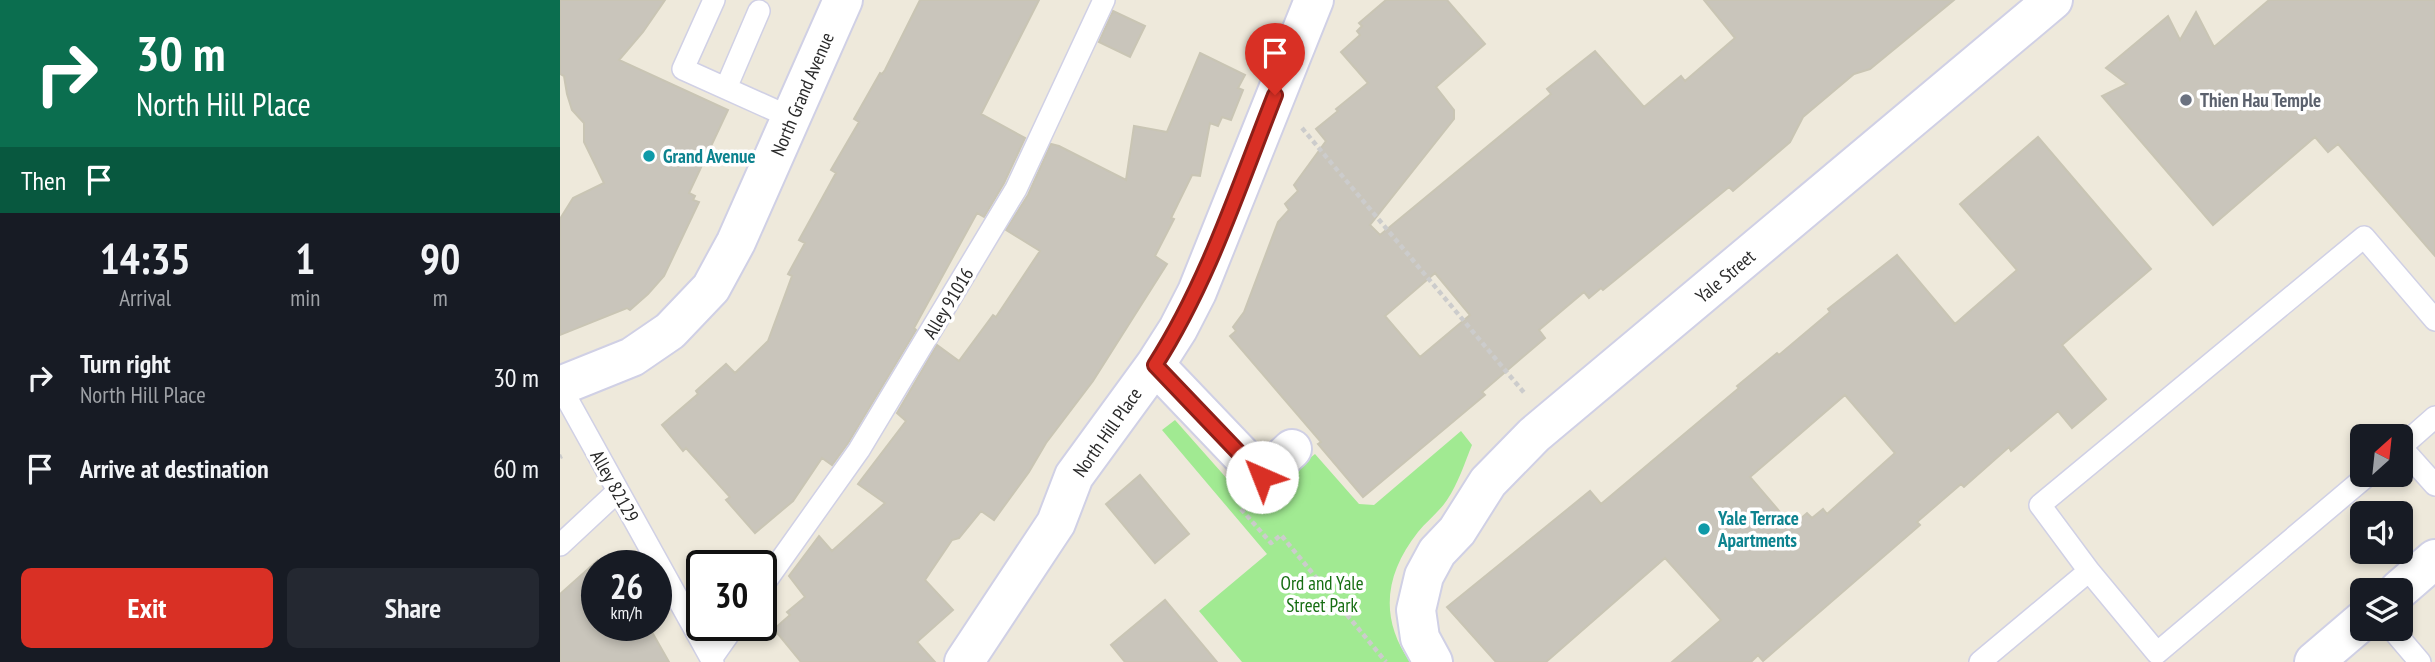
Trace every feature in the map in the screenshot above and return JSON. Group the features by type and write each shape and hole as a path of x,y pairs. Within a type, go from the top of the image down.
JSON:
{"street":[{"name":"North Hill Place","path":"964,662 1056,523 1074,476 1178,329 1197,292 1314,0"},
{"name":"Yale Street","path":"1433,662 1420,638 1416,610 1424,576 1437,552 1457,531 1488,482 1534,435 2053,0"},
{"name":"North Grand Avenue","path":"560,386 632,357 670,331 711,288 736,242 792,118 834,3"},
{"path":"1155,365 1262,477 1292,449"},
{"path":"2413,578 2435,559"},
{"path":"2314,662 2350,631"}],"lane":[{"path":"714,0 683,69 792,118"},
{"name":"Alley 91016","path":"777,565 859,450 1009,200 1104,0"},
{"path":"726,88 759,11"},
{"path":"2354,487 2157,653 2089,571 2040,505 2364,237 2435,320"},
{"name":"Alley 82129","path":"560,386 712,660"},
{"path":"2413,436 2435,417"},
{"path":"2413,460 2435,485"},
{"path":"560,545 618,491"},
{"path":"1980,662 2089,571"},
{"path":"712,660 724,641"},
{"path":"2402,641 2420,662"}],"path":[{"path":"1275,95 1549,423"},
{"path":"1250,519 1270,543 1281,536 1386,662"}],"green space":[{"name":"Ord and Yale Street Park","path":"1175,420 1237,490 1267,492 1315,454 1359,504 1374,505 1461,431 1472,445 1458,480 1444,504 1407,548 1393,580 1390,612 1400,645 1410,662 1242,662 1199,611 1267,554 1162,430"}],"building":[{"name":"Grand Avenue","path":"560,0 665,0 619,60 728,110 689,193 695,196 693,200 699,202 664,276 630,310 627,308 560,335 560,219 573,198 604,183 584,142 584,123 572,110 564,76 560,74"},
{"path":"920,0 1039,0 981,114 1025,138 1004,183 984,217 977,213 914,328 916,330 848,443 832,465 822,458 793,501 755,533 726,500 730,497 686,448 683,451 662,425 698,394 696,391 726,364 735,373 768,341 792,276 788,274 805,243 799,240 836,173 831,170 859,122 854,119 880,73 885,70"},
{"path":"1386,0 1447,0 1485,44 1436,87 1454,110 1454,119 1370,225 1380,235 1551,94 1547,89 1595,51 1644,107 1681,76 1685,81 1735,38 1704,0 1954,0 1870,69 1854,74 1803,117 1790,142 1733,191 1729,187 1603,290 1601,288 1589,298 1584,292 1539,330 1545,338 1482,392 1485,395 1363,497 1318,444 1321,442 1230,336 1236,331 1233,327 1244,312 1278,222 1289,210 1285,204 1298,191 1294,185 1326,141 1316,129 1368,83 1341,52 1360,35 1357,31 1362,26 1359,23","holes":["1435,273 1470,315 1420,357 1385,316"]},
{"path":"2269,0 2435,0 2435,256 2338,144 2328,152 2315,137 2213,225 2102,96 2127,84 2106,68 2168,16 2180,40 2196,12 2214,47"},
{"path":"1113,11 1145,26 1130,57 1099,42"},
{"path":"1200,53 1245,75 1238,88 1243,90 1231,120 1222,117 1218,126 1210,123 1200,176 1192,175 1155,256 1167,264 1093,381 1046,443 1029,472 994,520 981,511 959,538 952,540 925,580 953,610 917,642 935,662 801,662 777,633 777,626 790,615 787,612 805,597 789,576 819,536 832,551 885,503 858,484 906,421 897,413 937,345 959,361 993,315 996,317 1040,251 1006,230 1028,195 1051,144 1126,180 1134,126 1167,132"},
{"path":"2038,137 2151,269 2062,345 2106,399 2072,428 2058,411 2011,451 2009,447 1964,487 1961,484 1917,522 1920,525 1763,661 1758,655 1751,662 1672,662 1721,620 1665,558 1546,662 1496,662 1447,607 1590,491 1601,504 1739,388 1737,386 1830,312 1828,309 1897,255 1955,324 2017,270 1960,204","holes":["1845,395 1895,453 1827,514 1823,509 1812,518 1807,513 1792,526 1750,477"]},
{"path":"1140,475 1189,534 1155,563 1106,504"},
{"path":"581,575 581,641 657,641 669,662 560,662 560,594"},
{"path":"1165,600 1217,662 1125,662 1111,645"}],"place":[{"name":"Thien Hau Temple","path":"2186,100"},
{"name":"Grand Avenue","path":"649,156"},
{"name":"Yale Terrace Apartments","path":"1704,529"}],"route":[{"path":"1262,477 1155,365 1197,292 1275,95"}]}
